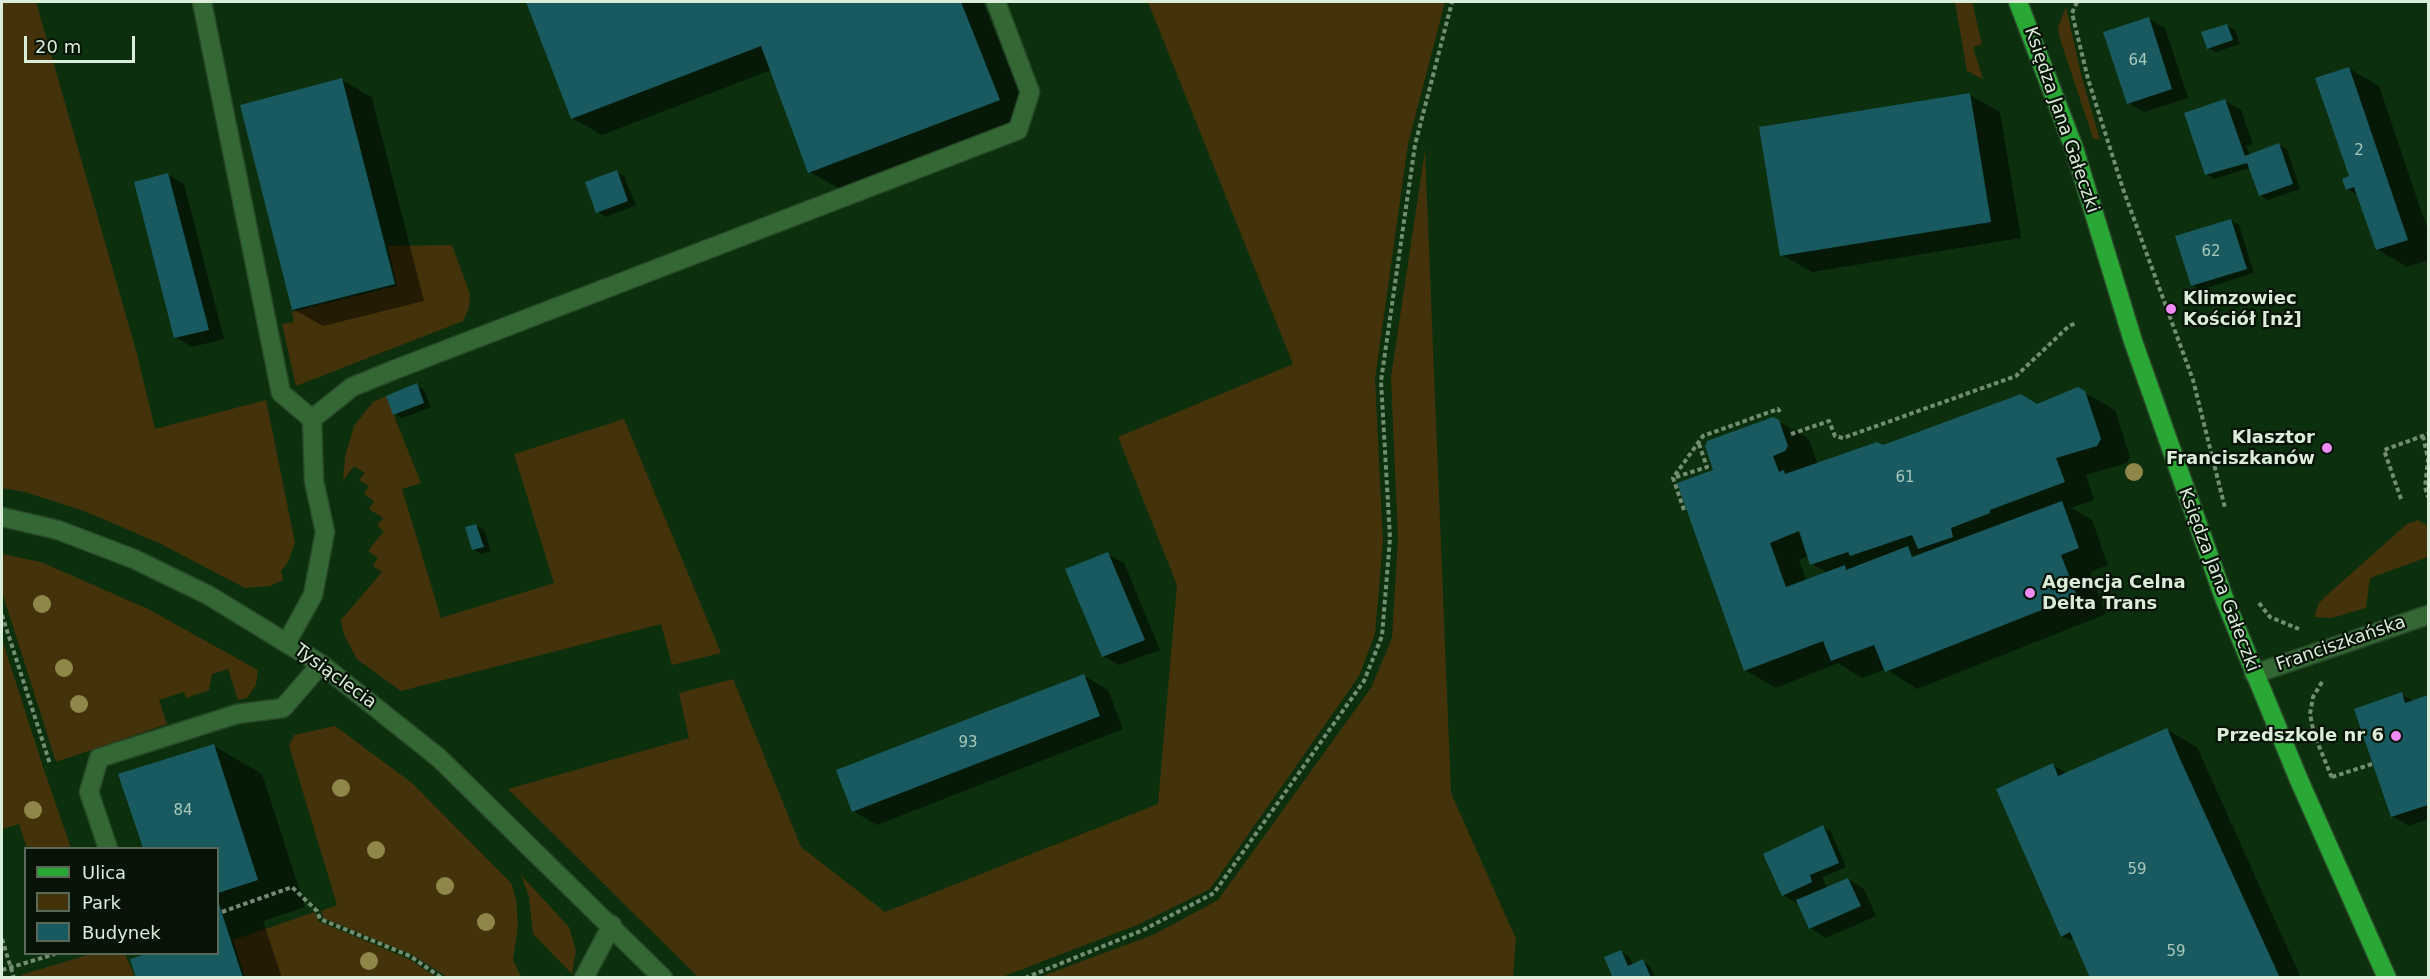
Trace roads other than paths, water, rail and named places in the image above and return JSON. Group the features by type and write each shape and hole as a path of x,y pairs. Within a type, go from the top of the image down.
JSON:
{"main road":[{"name":"Księdza Jana Gałeczki","path":"2018,2 2074,148 2164,434 2253,674 2387,978"}],"street":[{"path":"202,2 281,393 312,419 314,481 325,532 313,595 287,642"},
{"path":"312,419 352,387 391,371 1018,130 1030,92 996,2"},
{"name":"Tysiąclecia","path":"2,517 58,530 134,559 208,595 321,664 438,758 663,978"},
{"name":"Franciszkańska","path":"2253,674 2428,615"},
{"path":"107,847 89,792 99,758 237,714 283,708 321,664"},
{"path":"584,978 612,926"}],"place":[{"name":"Klimzowiec Kościół [nż]","path":"2171,309"},
{"name":"Klasztor Franciszkanów","path":"2327,448"},
{"name":"Agencja Celna Delta Trans","path":"2030,593"},
{"name":"Przedszkole nr 6","path":"2396,736"}]}
